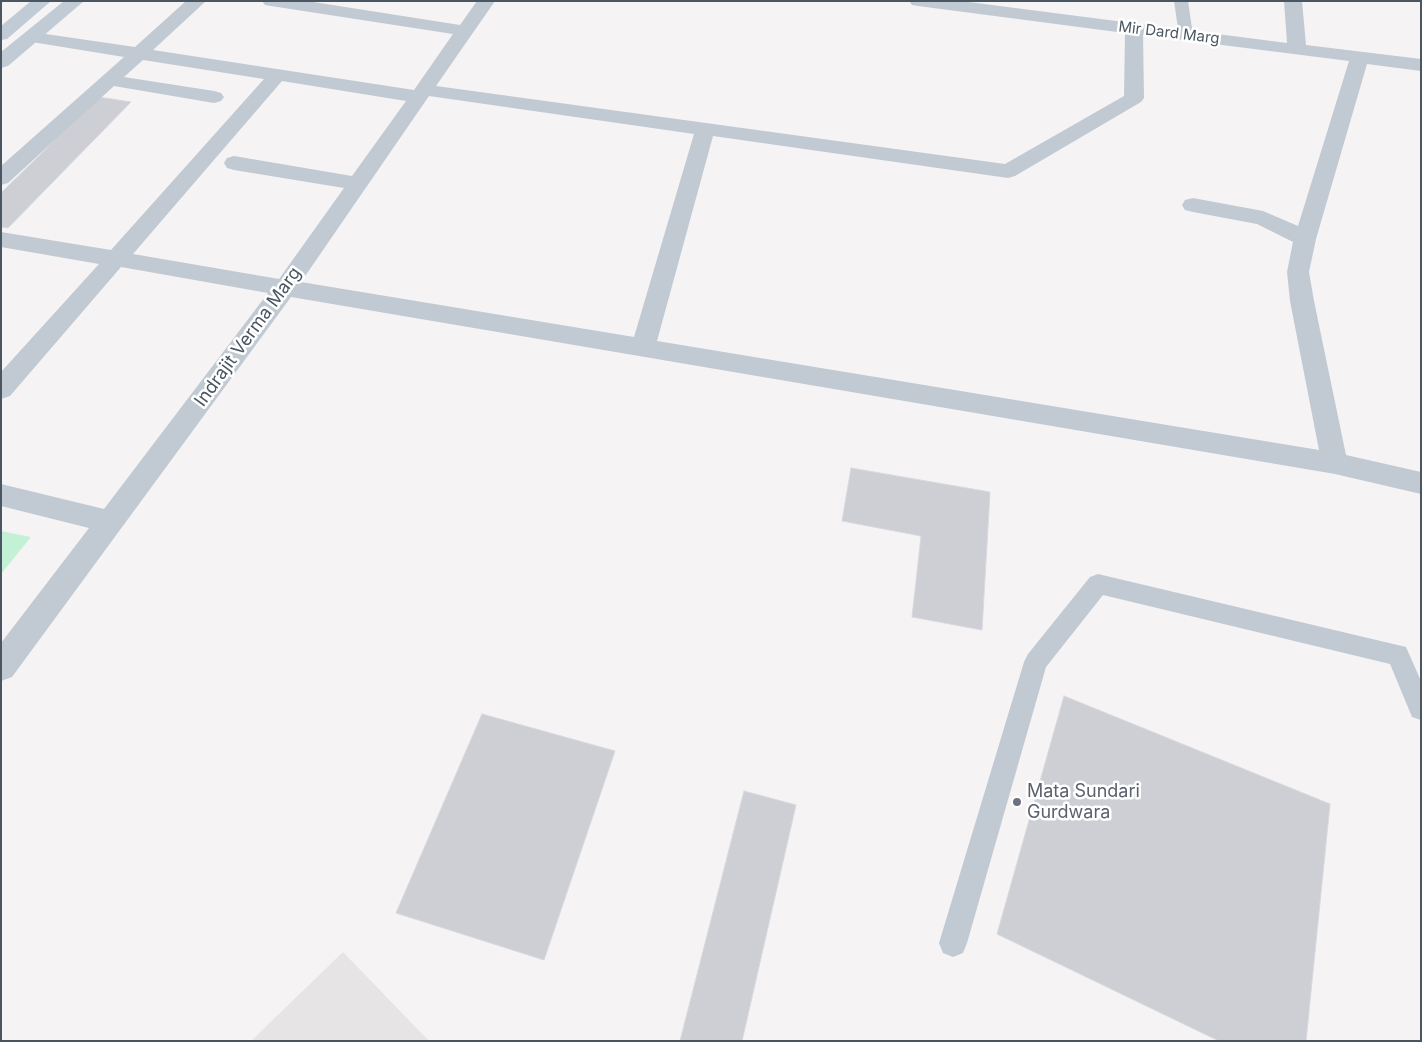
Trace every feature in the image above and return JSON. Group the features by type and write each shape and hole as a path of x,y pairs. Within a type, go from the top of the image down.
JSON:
{"main road":[{"path":"1,35 42,1"},
{"path":"1,62 75,1"}],"street":[{"path":"1,178 197,1"},
{"path":"271,1 466,31"},
{"name":"Indrajit Verma Marg","path":"1,667 285,288 486,1"},
{"name":"Mir Dard Marg","path":"918,1 957,4 1421,65"},
{"path":"1293,1 1297,49"},
{"path":"32,37 277,76 705,129 1008,171 1134,98 1134,28"},
{"path":"1335,463 1298,272 1305,239 1359,58"},
{"path":"1,389 277,76"},
{"path":"110,80 214,97"},
{"path":"643,348 705,129"},
{"path":"234,163 358,184"},
{"path":"1194,205 1263,218 1305,239"},
{"path":"1,239 1335,463 1421,483"},
{"path":"1,495 111,522"}],"lane":[{"path":"1181,1 1186,35"},
{"path":"954,943 1036,662 1098,584 1398,655 1421,709"}],"shaded area":[{"path":"343,952 429,1041 251,1041"}],"green space":[{"path":"1,531 31,537 1,574"}],"building":[{"path":"99,97 131,102 8,228 1,227 1,193"},
{"path":"851,468 990,492 982,630 912,617 921,536 842,521"},
{"path":"1064,696 1330,804 1306,1041 1219,1041 997,934"},
{"path":"482,714 615,751 544,960 396,913"},
{"path":"744,791 796,805 742,1041 680,1041"}],"place":[{"name":"Mata Sundari Gurdwara","path":"1017,802"}]}
